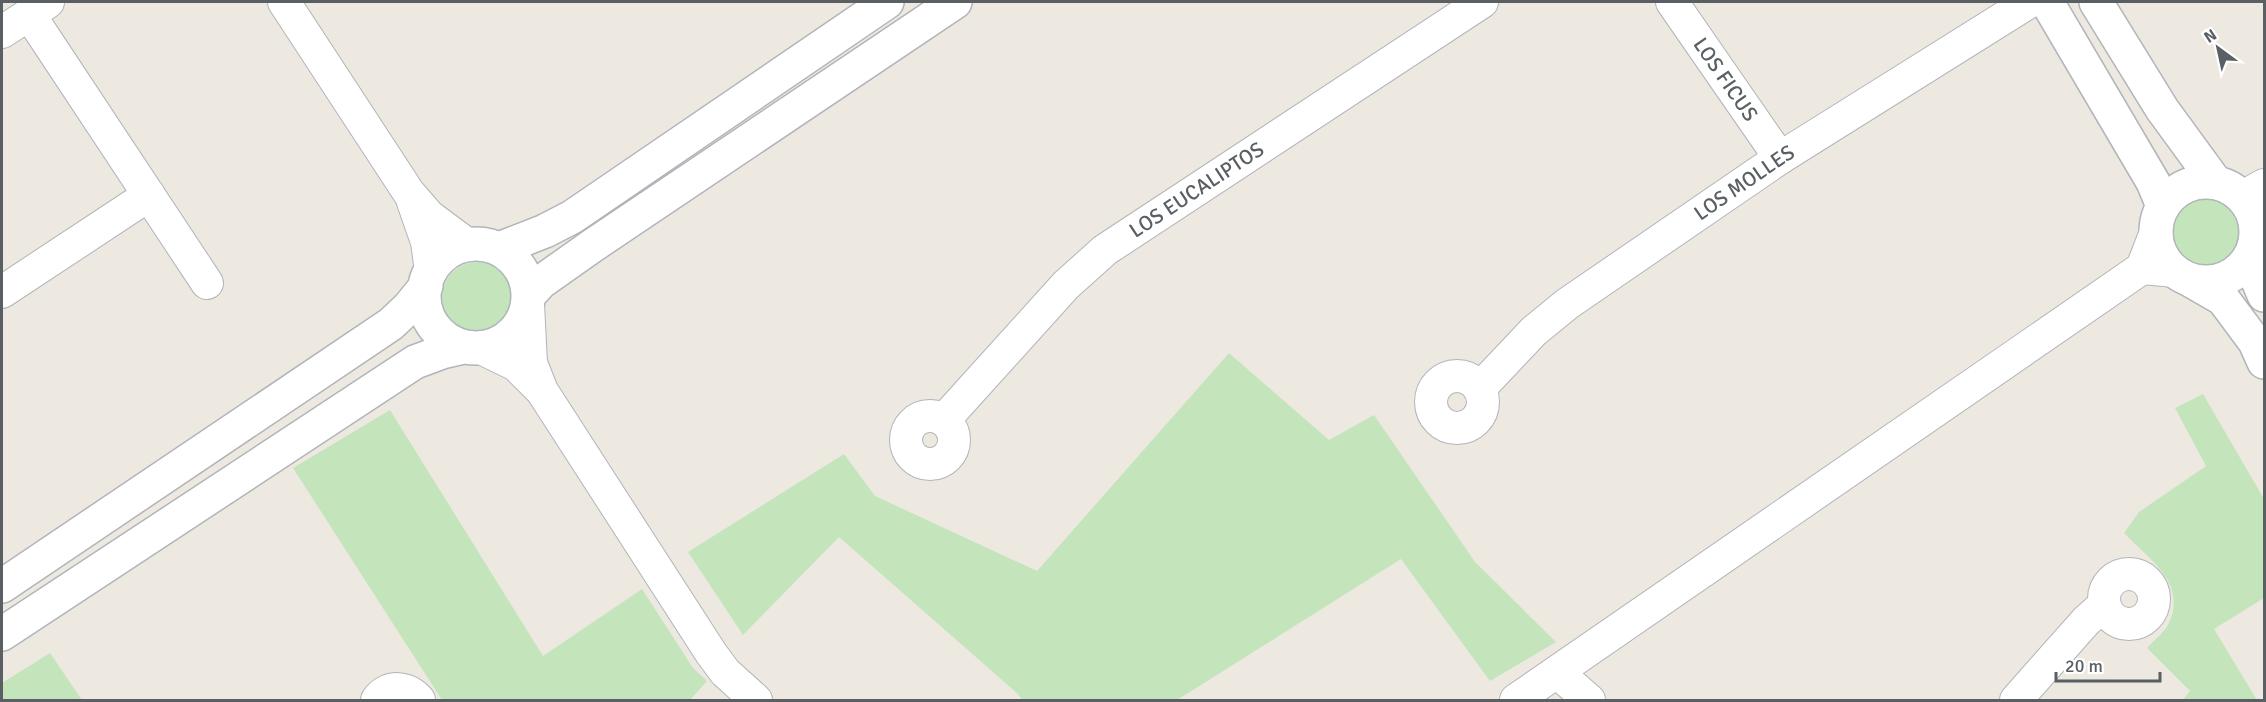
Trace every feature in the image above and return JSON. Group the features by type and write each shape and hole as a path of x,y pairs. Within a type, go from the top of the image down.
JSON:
{"street":[{"path":"285,2 409,193 429,216 483,247 512,258 522,271 528,287 531,363 542,391 711,653 725,672 756,700"},
{"path":"2,586 391,324 409,307 440,259 453,250 483,247 545,231 572,217 888,2"},
{"path":"2,633 415,362 442,352 498,344 512,334 522,321 528,300 541,282 954,2"},
{"name":"LOS EUCALIPTOS","path":"945,420 1066,285 1105,250 1482,2"},
{"name":"LOS FICUS","path":"1671,2 1780,158"},
{"name":"LOS MOLLES","path":"1479,388 1534,331 1568,304 1780,158 2029,2"},
{"path":"2047,2 2153,182 2160,219 2158,247 2165,261 2182,275 2223,299 2261,347"},
{"path":"2096,2 2162,109 2241,188 2256,227 2255,243 2249,258 2237,271 2223,279 2206,282 2142,268"},
{"path":"2,32 38,8 149,195 207,284"},
{"path":"1516,700 2142,268 2160,219 2173,195 2186,186 2200,182 2241,188"},
{"path":"409,193 427,242 428,278 424,300 428,316 435,328 447,340 516,365 542,391"},
{"path":"2,292 149,195"},
{"path":"2249,258 2265,295"},
{"path":"2016,700 2086,621 2104,605"},
{"path":"1558,673 1589,700"},
{"path":"377,700 379,696 391,690 401,689 411,692 419,700"}],"green space":[{"path":"2214,197 2227,203 2236,212 2240,218 2242,232 2240,246 2232,257 2221,265 2200,267 2182,257 2174,246 2172,225 2182,207 2193,199"},
{"path":"478,262 499,268 509,278 515,299 509,320 499,330 478,336 457,330 447,320 441,299 447,278 457,268"},
{"path":"1229,353 1329,440 1374,415 1475,562 1556,642 1490,681 1401,559 1177,700 1022,700 1018,694 839,537 743,635 688,552 844,454 875,496 1037,571"},
{"path":"2203,394 2264,499 2264,598 2214,629 2257,700 2183,700 2190,691 2147,648 2169,623 2173,609 2170,584 2154,563 2124,533 2139,512 2206,466 2175,408"},
{"path":"390,410 543,656 642,589 693,668 707,681 690,700 442,700 293,468"},
{"path":"50,653 82,700 2,700 2,683"}]}
